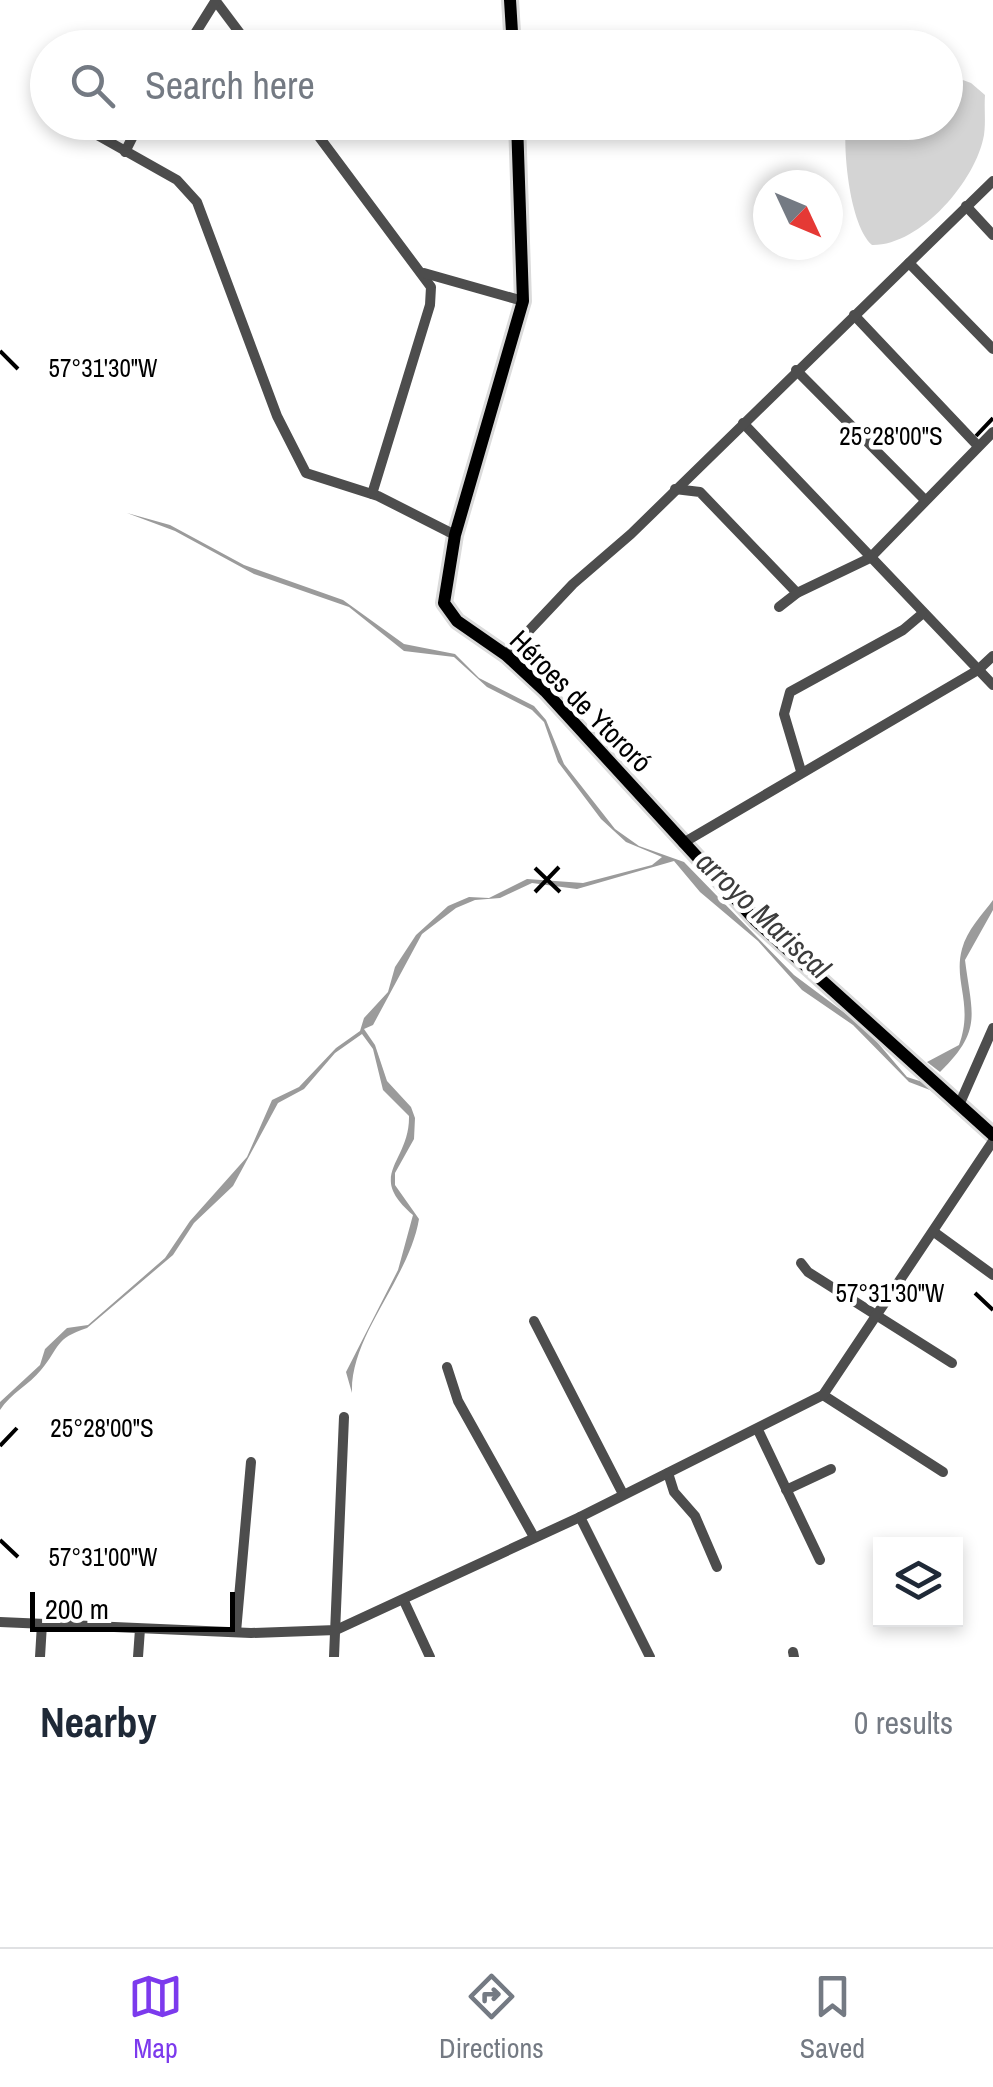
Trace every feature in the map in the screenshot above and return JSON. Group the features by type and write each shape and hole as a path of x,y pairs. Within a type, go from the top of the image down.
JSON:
{"main road":[{"path":"510,0 511,30"},
{"name":"Héroes de Ytororó","path":"517,140 523,301 454,536 444,603 467,629 506,655 755,920 960,1103 993,1138"}],"street":[{"path":"197,30 215,0 238,30"},
{"path":"104,140 177,180 198,202 277,416 306,473 372,494 454,536"},
{"path":"124,152 130,140"},
{"path":"322,140 431,287 430,305 372,494"},
{"path":"506,655 572,584 993,182"},
{"path":"966,206 993,235"},
{"path":"908,262 993,348"},
{"path":"424,273 523,301"},
{"path":"854,315 978,446"},
{"path":"796,370 925,500"},
{"path":"743,423 993,685"},
{"path":"779,608 796,593 870,558 993,432"},
{"path":"674,489 700,492 796,593"},
{"path":"801,771 784,714 790,692 903,630 922,614"},
{"path":"683,842 978,670 993,656"},
{"path":"960,1103 993,1028"},
{"path":"0,1622 236,1632 336,1630 580,1517 823,1396 993,1138"},
{"path":"934,1232 993,1275"},
{"path":"802,1263 808,1272 952,1363"},
{"path":"534,1321 623,1494"},
{"path":"446,1367 458,1401 534,1537"},
{"path":"823,1396 944,1472"},
{"path":"334,1657 344,1418"},
{"path":"758,1430 820,1560"},
{"path":"236,1632 251,1462"},
{"path":"786,1490 831,1469"},
{"path":"668,1473 674,1492 695,1516 717,1567"},
{"path":"580,1517 650,1657"},
{"path":"404,1601 430,1657"},
{"path":"40,1657 42,1624"},
{"path":"138,1657 140,1628"}],"shaded area":[{"path":"963,80 985,95 985,130 970,172 943,208 909,235 872,245 864,235 853,206 846,140 963,140"},
{"path":"127,513 170,525 244,565 343,600 404,644 455,654 479,678 534,706 546,720 564,764 615,829 639,846 684,862 794,975 865,1028 907,1077 932,1085 980,1132 930,1090 909,1082 853,1025 802,990 758,941 700,892 674,861 577,889 532,883 500,898 475,900 456,908 422,934 373,1025 364,1029 375,1045 387,1081 411,1107 415,1118 414,1139 395,1173 395,1185 419,1219 404,1263 360,1350 352,1393 346,1372 398,1270 413,1215 399,1201 391,1178 409,1116 383,1090 373,1049 362,1034 335,1053 304,1089 278,1103 233,1186 194,1223 173,1255 87,1328 63,1340 36,1375 0,1410 0,1402 40,1365 45,1349 67,1328 88,1325 165,1258 190,1221 247,1157 272,1100 299,1087 336,1048 360,1031 364,1018 388,992 395,967 416,935 448,906 469,897 489,898 527,879 583,883 652,865 662,857 626,842 601,819 558,762 544,722 532,710 487,687 454,657 404,651 349,607 254,574 175,531"},
{"path":"993,900 993,910 965,960 972,1009 969,1033 940,1072 927,1062 959,1045 965,1017 960,972 962,949 971,929"}],"water label":[{"name":"arroyo Mariscal","path":"763,915"}]}
